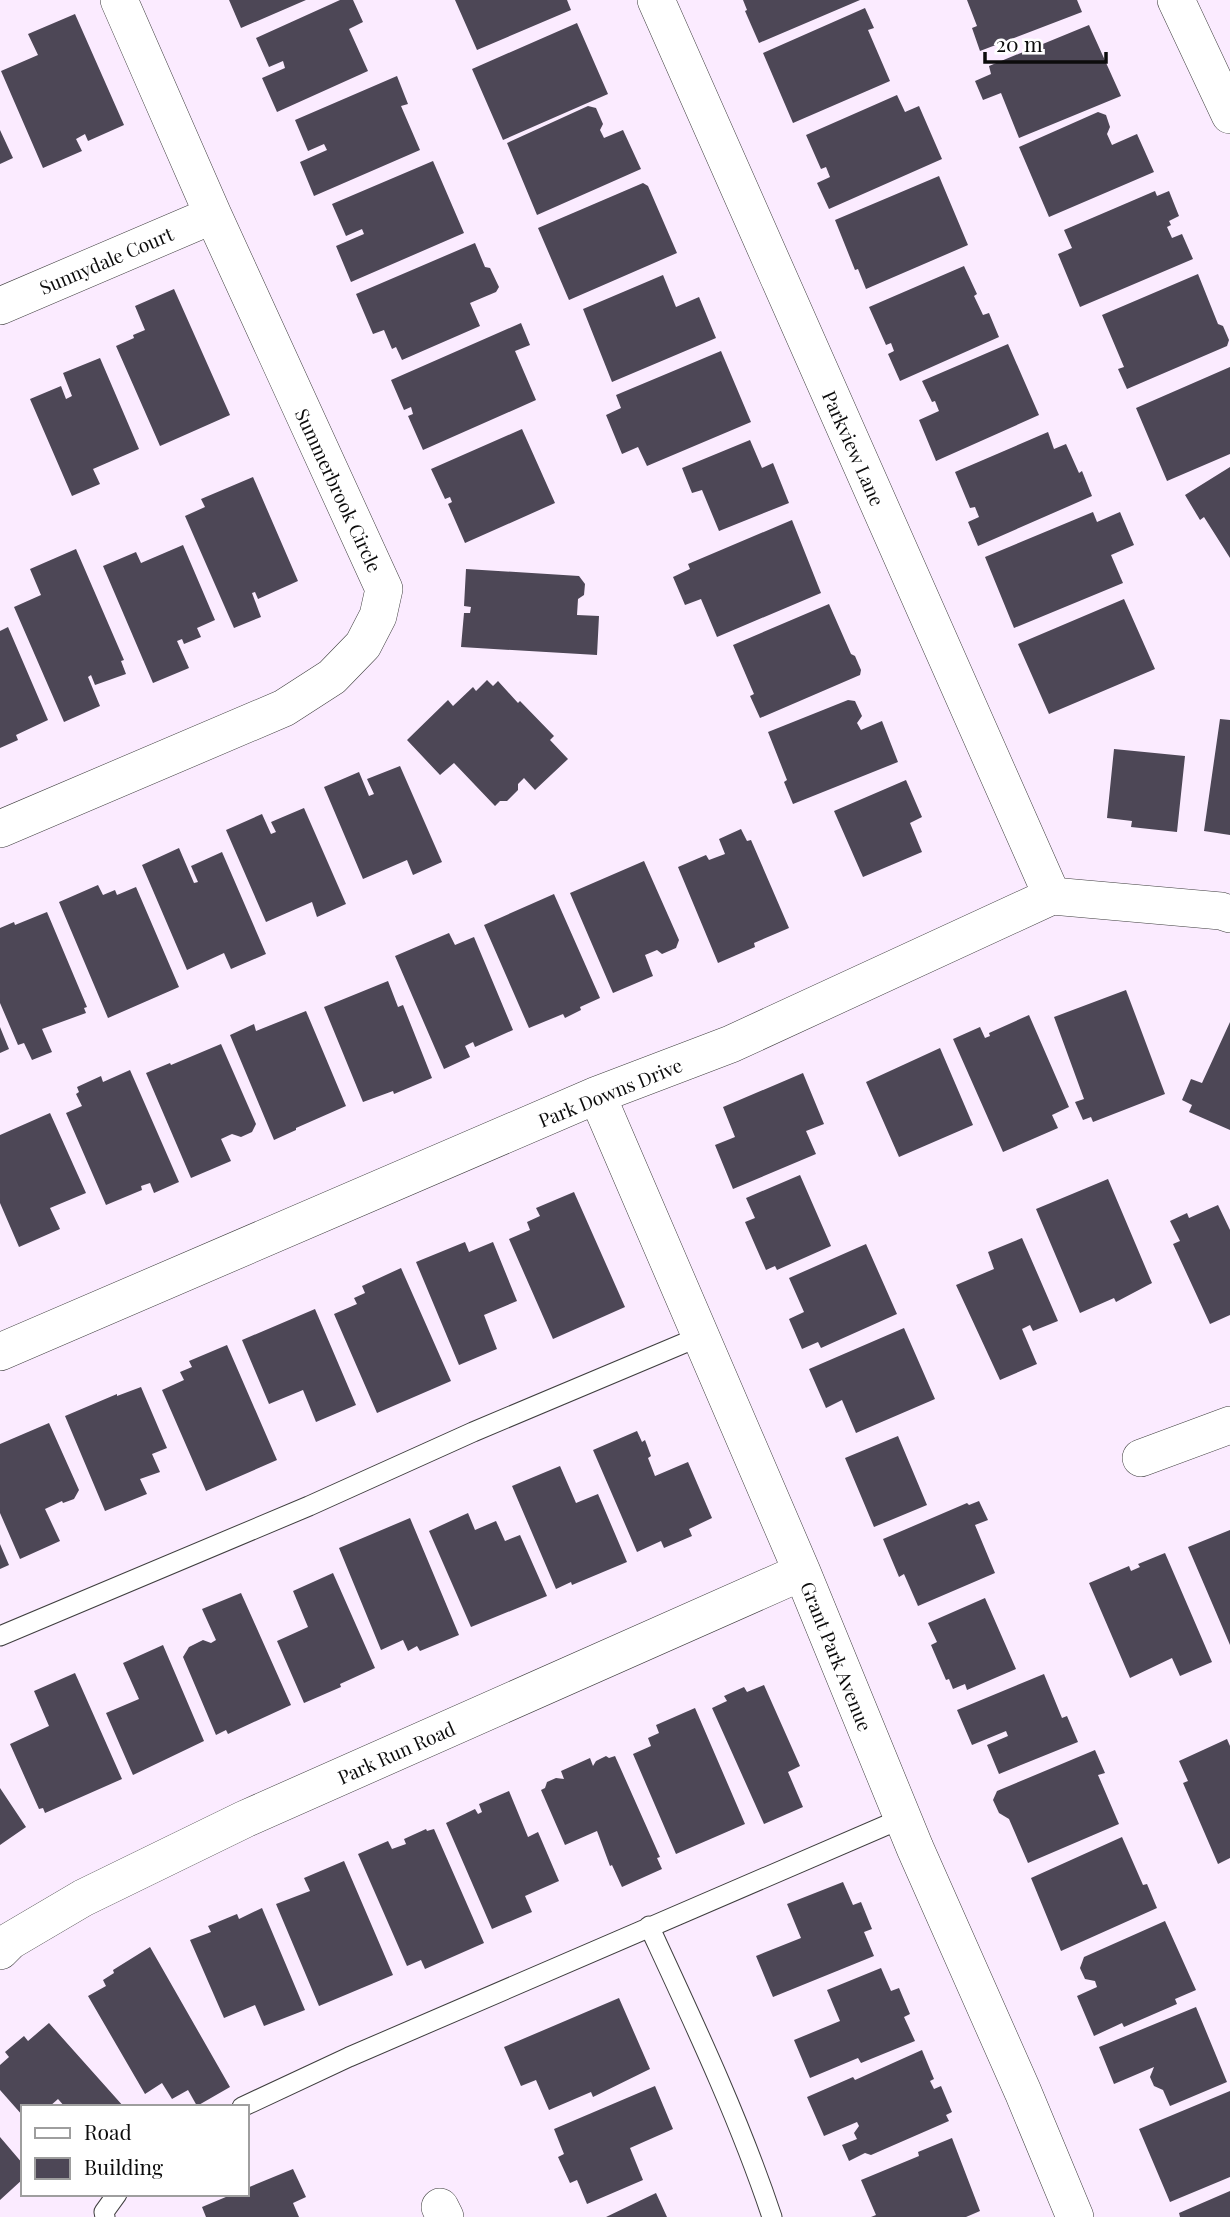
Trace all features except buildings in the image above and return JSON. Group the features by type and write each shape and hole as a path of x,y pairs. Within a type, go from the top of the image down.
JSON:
{"street":[{"name":"Summerbrook Circle","path":"0,829 284,708 332,677 363,645 378,615 384,589 213,215 119,0"},
{"name":"Parkview Lane","path":"656,0 1052,896"},
{"path":"1176,0 1230,115"},
{"name":"Sunnydale Court","path":"0,306 213,215"},
{"name":"Park Downs Drive","path":"0,1352 597,1096 731,1044 1052,896 1230,914"},
{"name":"Grant Park Avenue","path":"597,1096 1075,2217"},
{"path":"1141,1458 1230,1425"},
{"name":"Park Run Road","path":"0,1951 10,1941 83,1898 245,1819 802,1572"}],"lane":[{"path":"0,1636 701,1336"},
{"path":"246,2105 349,2057 903,1818"},
{"path":"649,1926 755,2168 772,2217"},
{"path":"105,2217 104,2212 116,2196"}]}
